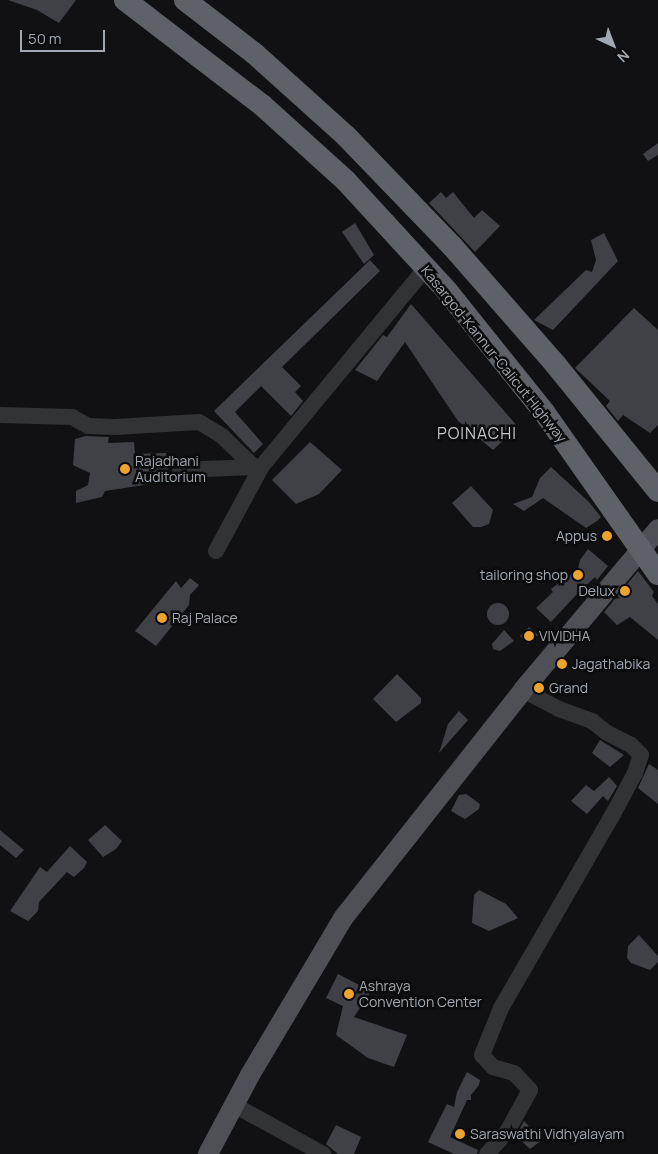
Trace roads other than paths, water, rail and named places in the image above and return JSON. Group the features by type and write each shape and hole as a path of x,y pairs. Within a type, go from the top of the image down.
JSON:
{"highway":[{"name":"Kasargod-Kannur-Calicut Highway","path":"125,0 262,105 346,182 426,268 544,412 658,574"},
{"path":"185,0 255,54 359,150 452,246 556,365 658,491"}],"main road":[{"path":"208,1154 234,1105 344,917 523,690 658,529"}],"street":[{"path":"216,551 258,467 426,268"},
{"path":"0,416 72,417 88,426 199,422 222,436 258,467"},
{"path":"180,470 258,467"},
{"path":"486,1154 507,1132 530,1090 514,1073 493,1067 482,1055 501,1008 612,816 635,773 641,755 631,745 606,732 592,721 559,709 523,690"},
{"path":"234,1105 322,1154"}],"place":[{"name":"Rajadhani Auditorium","path":"125,469"},
{"name":"Appus","path":"607,536"},
{"name":"tailoring shop","path":"578,575"},
{"name":"Delux","path":"625,591"},
{"name":"Raj Palace","path":"162,618"},
{"name":"VIVIDHA","path":"529,636"},
{"name":"Jagathabika","path":"562,664"},
{"name":"Grand","path":"539,688"},
{"name":"Ashraya Convention Center","path":"349,994"},
{"name":"Saraswathi Vidhyalayam","path":"460,1134"}],"district":[{"name":"POINACHI","path":"477,433"}]}
